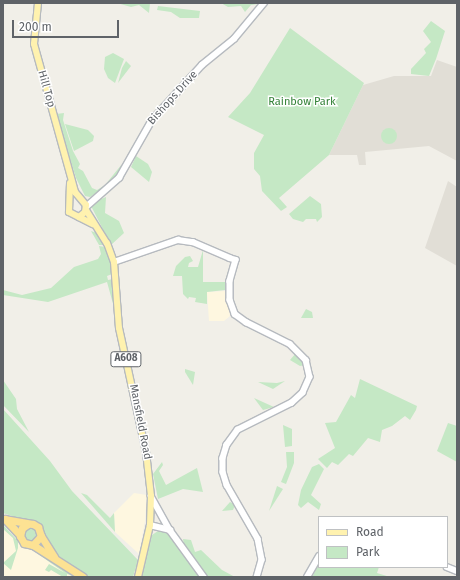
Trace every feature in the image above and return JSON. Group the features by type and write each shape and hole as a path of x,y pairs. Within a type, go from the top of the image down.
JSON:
{"highway":[{"path":"4,518 38,527 41,536 54,557"},
{"path":"4,518 20,535 24,543 33,545 54,557 83,577"},
{"path":"20,535 22,528 28,524"},
{"path":"33,545 41,536"}],"main road":[{"name":"Hill Top","path":"38,3 34,28 34,46 70,174"},
{"path":"70,174 75,192 86,208 79,217 69,212 70,174"},
{"path":"70,203 81,200"},
{"name":"A608","path":"86,208 94,225"},
{"name":"A608","path":"79,217 94,225"},
{"name":"Mansfield Road","path":"94,225 109,247 114,262 119,328 146,452 151,496 150,525 138,577"}],"street":[{"name":"Bishops Drive","path":"86,208 92,200 108,189 119,178 152,120 202,65 234,39 264,3"},
{"path":"81,200 92,200"},
{"path":"114,262 178,240 193,242 236,260 230,281 230,300 234,314 298,350 306,360 310,374 307,387 296,400 243,426 231,439 224,453 222,468 225,480 259,544 262,560 257,577"},
{"path":"151,496 170,530 204,577"},
{"path":"150,525 162,526 170,530"},
{"path":"307,577 318,558"}],"shaded area":[{"path":"437,60 457,67 457,161 429,146 365,152 366,165 359,165 357,155 329,155 363,85 394,76 431,76"},
{"path":"448,181 457,187 457,266 425,248"},
{"path":"226,291 230,316 224,321 209,321 207,292"},
{"path":"134,493 147,495 145,521 139,554 115,532 114,513"},
{"path":"3,529 23,545 76,577 3,577"}],"green space":[{"path":"117,3 150,3 149,13 139,5 131,7"},
{"path":"221,3 258,4 251,5 245,12 241,6 228,7"},
{"path":"158,6 200,11 199,18 180,18 171,12 157,10"},
{"path":"431,21 445,31 436,59 429,76 411,74 411,69 426,53 424,49 431,42 423,31"},
{"name":"Rainbow Park","path":"290,28 364,83 329,155 279,198 287,207 281,211 262,191 260,176 254,169 254,153 264,135 228,117 250,93"},
{"path":"113,53 124,59 115,83 108,78 104,69 105,57"},
{"path":"126,61 131,66 118,83 122,68"},
{"path":"64,113 63,120 73,151 80,164 78,168 83,171 92,188 97,190 105,185 122,164 119,172 104,188 90,197 85,196 76,178 56,114"},
{"path":"65,124 88,130 94,136 93,141 74,151"},
{"path":"386,128 392,128 397,133 395,142 392,144 386,144 381,139 381,133"},
{"path":"136,156 148,164 152,172 149,182 131,167"},
{"path":"310,196 321,204 322,217 317,222 316,219 306,219 303,222 293,219 289,214"},
{"path":"106,197 105,213 119,221 124,233 111,245 91,206 94,202"},
{"path":"91,231 97,233 105,245 99,245"},
{"path":"99,246 105,247 111,263 112,274 107,276 108,280 113,279 115,311 107,282 48,302 3,295 3,290 22,295 51,288 74,267 98,259 101,254"},
{"path":"203,250 203,282 225,282 225,290 207,292 207,304 195,302 196,298 189,297 188,299 183,294 182,276 173,276 176,266 185,257 190,256 193,261 189,263 188,267 198,267"},
{"path":"306,309 312,312 313,318 301,318"},
{"path":"296,353 305,365 300,366 290,360"},
{"path":"185,369 195,372 193,385 185,372"},
{"path":"360,379 417,406 416,410 410,420 405,416 392,426 382,430 380,442 368,438 353,456 349,454 338,465 332,462 327,468 318,459 335,448 325,423 336,422 351,395 355,398"},
{"path":"3,380 16,399 17,409 29,432 3,405"},
{"path":"285,381 273,389 258,382 277,383"},
{"path":"254,398 274,407 263,410"},
{"path":"3,409 50,461 72,491 138,560 133,577 90,577 57,555 41,526 3,513"},
{"path":"448,423 457,426 457,462 437,451"},
{"path":"283,425 292,429 292,446 285,447"},
{"path":"286,452 294,452 294,463 286,484 281,482 287,467"},
{"path":"162,462 163,465 159,471 166,485 197,468 203,492 183,489 158,499 153,474"},
{"path":"319,464 324,469 311,495 321,504 319,510 308,502 301,508 298,505 301,490 312,467"},
{"path":"277,486 283,489 269,511"},
{"path":"81,493 87,495 110,518 114,513 115,532"},
{"path":"230,502 235,505 233,510 222,511"},
{"path":"3,525 18,541 18,548 11,570 3,563 16,551 13,538 3,529"},
{"path":"32,527 38,531 36,541 27,542 23,536 25,529"},
{"path":"161,529 169,535 199,577 141,577 152,535"},
{"path":"183,539 191,540 195,552 201,550 222,570 235,577 206,577 184,546"},
{"path":"33,548 41,552 75,577 67,574 67,577 63,577 51,570 49,572 45,570 49,564 65,573 31,549"},
{"path":"318,566 318,568 379,568 377,573 390,577 312,577"}]}
